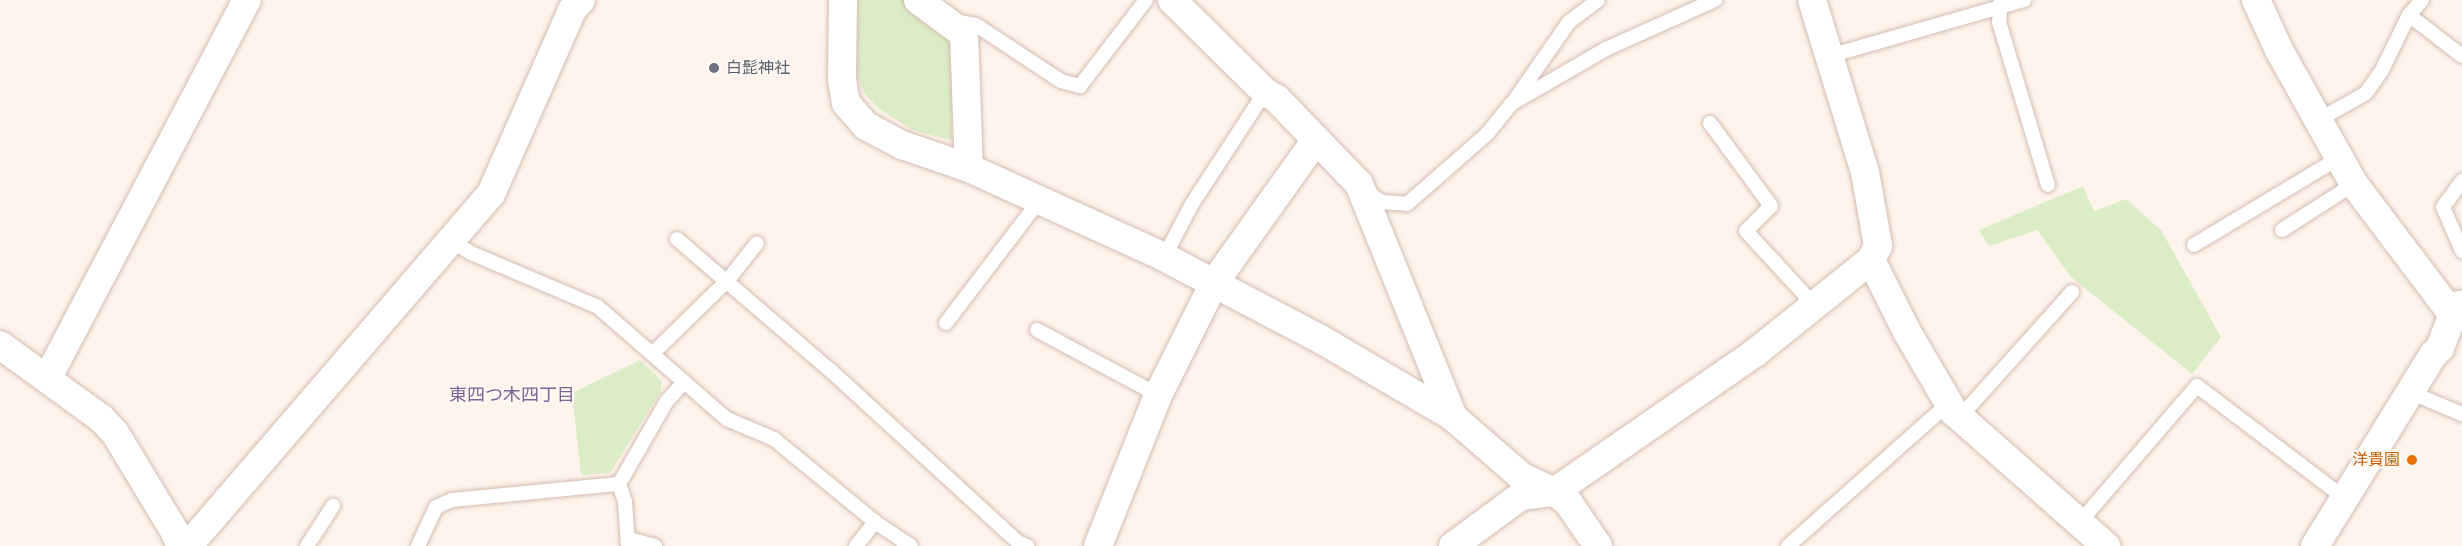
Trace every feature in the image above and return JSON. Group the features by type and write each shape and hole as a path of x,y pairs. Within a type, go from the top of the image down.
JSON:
{"street":[{"path":"48,377 247,0"},
{"path":"843,0 842,79 846,103 866,126 902,145 969,168 1164,257 1322,340 1453,417 1522,477 1554,492 1568,502 1598,546"},
{"path":"918,0 963,34 969,168"},
{"path":"1172,0 1265,92 1277,99 1359,184 1453,417"},
{"path":"1453,546 1521,496 1554,492 1756,352 1870,260 1878,246 1865,172 1812,0"},
{"path":"2256,0 2317,121 2354,184 2447,307 2462,305"},
{"path":"188,546 491,194 570,4"},
{"path":"1098,546 1158,395 1214,283 1316,140"},
{"path":"1870,260 1907,332 1954,410 2093,538"},
{"path":"2315,546 2346,500 2433,355 2440,348 2451,320 2462,305"},
{"path":"0,345 48,377 101,418 115,433 175,532 180,546"}],"lane":[{"path":"946,20 976,25 1061,81 1080,86 1146,0"},
{"path":"1359,184 1381,202 1407,204 1487,134 1569,22 1598,0"},
{"path":"1511,104 1606,49 1715,0"},
{"path":"1829,56 2000,4 2024,0"},
{"path":"2317,121 2366,93 2382,70 2409,15 2422,0"},
{"path":"2000,4 1999,22 2048,185"},
{"path":"2409,15 2462,56"},
{"path":"1164,257 1192,204 1265,92"},
{"path":"1710,123 1771,206 1746,231 1814,305"},
{"path":"2194,245 2339,158"},
{"path":"2462,181 2443,207 2462,251"},
{"path":"2282,230 2354,184"},
{"path":"946,323 1039,201"},
{"path":"678,239 830,370 1021,545"},
{"path":"451,241 471,253 598,307 727,419 774,439 875,522 911,546"},
{"path":"652,354 728,281 757,243"},
{"path":"1788,546 1954,410 2072,292"},
{"path":"1037,330 1158,395"},
{"path":"655,546 628,543 625,501 619,484 667,401 684,382"},
{"path":"2093,538 2197,386 2346,500"},
{"path":"2412,393 2462,414"},
{"path":"418,546 436,507 452,500 619,484"},
{"path":"307,546 333,506"},
{"path":"856,546 875,522"}],"green space":[{"path":"856,0 903,0 952,40 952,141 913,130 879,109 864,93 853,67"},
{"path":"2083,186 2094,211 2126,199 2161,230 2221,337 2192,374 2071,277 2037,230 1989,246 1979,230"},
{"path":"640,360 661,380 661,391 610,473 581,475 572,393"}],"place":[{"name":"白髭神社","path":"714,68"},
{"name":"洋貴園","path":"2412,460"}],"district":[{"name":"東四つ木四丁目","path":"512,395"}]}
